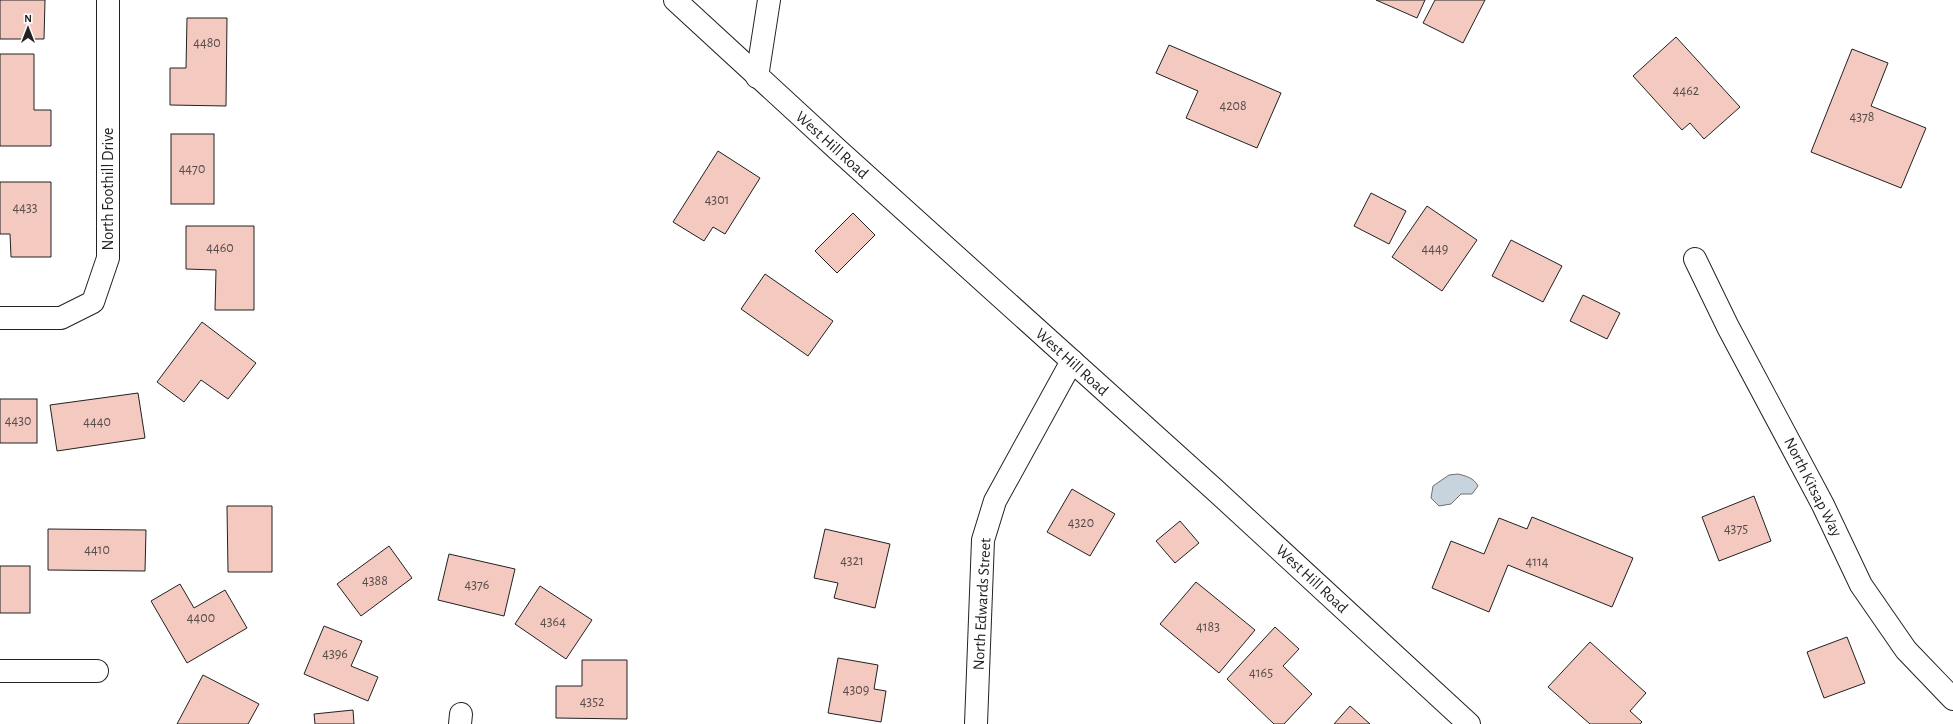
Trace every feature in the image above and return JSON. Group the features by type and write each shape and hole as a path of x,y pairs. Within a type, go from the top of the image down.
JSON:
{"street":[{"name":"North Foothill Drive","path":"0,318 61,318 93,302 98,288 108,258 108,0"},
{"name":"West Hill Road","path":"675,0 757,77 1215,490 1469,724"},
{"path":"757,77 769,0"},
{"name":"North Kitsap Way","path":"1695,259 1728,327 1819,499 1861,585 1906,650 1953,699"},
{"name":"North Edwards Street","path":"976,724 984,540 995,501 1072,361"},
{"path":"0,671 97,671"}],"shaded area":[{"path":"1458,474 1472,479 1478,486 1472,494 1461,494 1451,504 1439,506 1431,498 1433,486 1449,475"}],"building":[{"path":"0,0 45,0 44,39 0,39"},
{"path":"1376,0 1425,0 1417,18"},
{"path":"1435,0 1485,0 1463,43 1423,23"},
{"path":"187,18 227,18 226,106 170,105 170,68 186,68"},
{"path":"1676,37 1740,107 1704,139 1690,123 1682,130 1633,76"},
{"path":"1169,45 1281,93 1257,148 1186,118 1198,91 1156,73"},
{"path":"1852,49 1888,63 1871,106 1926,128 1901,188 1811,152"},
{"path":"0,54 34,54 34,110 51,110 51,146 0,146"},
{"path":"171,134 214,134 214,204 171,204"},
{"path":"718,151 760,178 725,234 713,227 704,241 673,222"},
{"path":"0,182 51,182 51,257 11,257 10,234 0,234"},
{"path":"1371,193 1406,211 1389,244 1354,226"},
{"path":"1427,206 1477,240 1442,291 1392,257"},
{"path":"853,213 875,235 837,273 815,251"},
{"path":"186,226 254,226 254,310 215,310 216,270 186,269"},
{"path":"1511,240 1562,266 1543,302 1492,276"},
{"path":"765,274 833,321 808,356 741,309"},
{"path":"1583,295 1620,313 1607,339 1570,321"},
{"path":"202,322 256,363 228,399 201,380 184,402 157,382"},
{"path":"138,393 145,438 57,451 50,405"},
{"path":"0,399 37,399 37,443 0,443"},
{"path":"1072,489 1115,514 1090,556 1047,532"},
{"path":"1754,496 1771,541 1719,561 1702,517"},
{"path":"227,506 272,506 272,572 228,572"},
{"path":"1532,517 1633,558 1612,607 1508,565 1489,612 1432,588 1451,541 1484,554 1499,518 1527,529"},
{"path":"1180,521 1199,543 1175,563 1156,541"},
{"path":"48,529 146,530 145,571 48,570"},
{"path":"825,529 890,544 875,608 834,598 838,583 814,578"},
{"path":"389,546 412,578 361,616 337,584"},
{"path":"449,554 515,569 504,616 438,600"},
{"path":"0,566 30,566 30,613 0,613"},
{"path":"1196,582 1255,630 1219,673 1160,624"},
{"path":"180,584 194,608 225,590 247,628 187,663 151,601"},
{"path":"540,586 592,620 566,659 515,624"},
{"path":"324,626 362,641 351,666 378,677 368,701 304,674"},
{"path":"1275,627 1299,649 1283,666 1312,694 1284,724 1274,724 1227,679"},
{"path":"1847,637 1865,683 1824,698 1807,652"},
{"path":"1590,642 1646,693 1630,711 1642,722 1640,724 1590,724 1548,687"},
{"path":"838,658 878,665 874,689 886,691 881,722 828,713"},
{"path":"582,660 627,660 627,719 556,718 556,686 582,686"},
{"path":"203,675 259,704 248,724 177,724"},
{"path":"1350,706 1370,724 1334,724"},
{"path":"353,710 354,724 315,724 314,714"}]}
